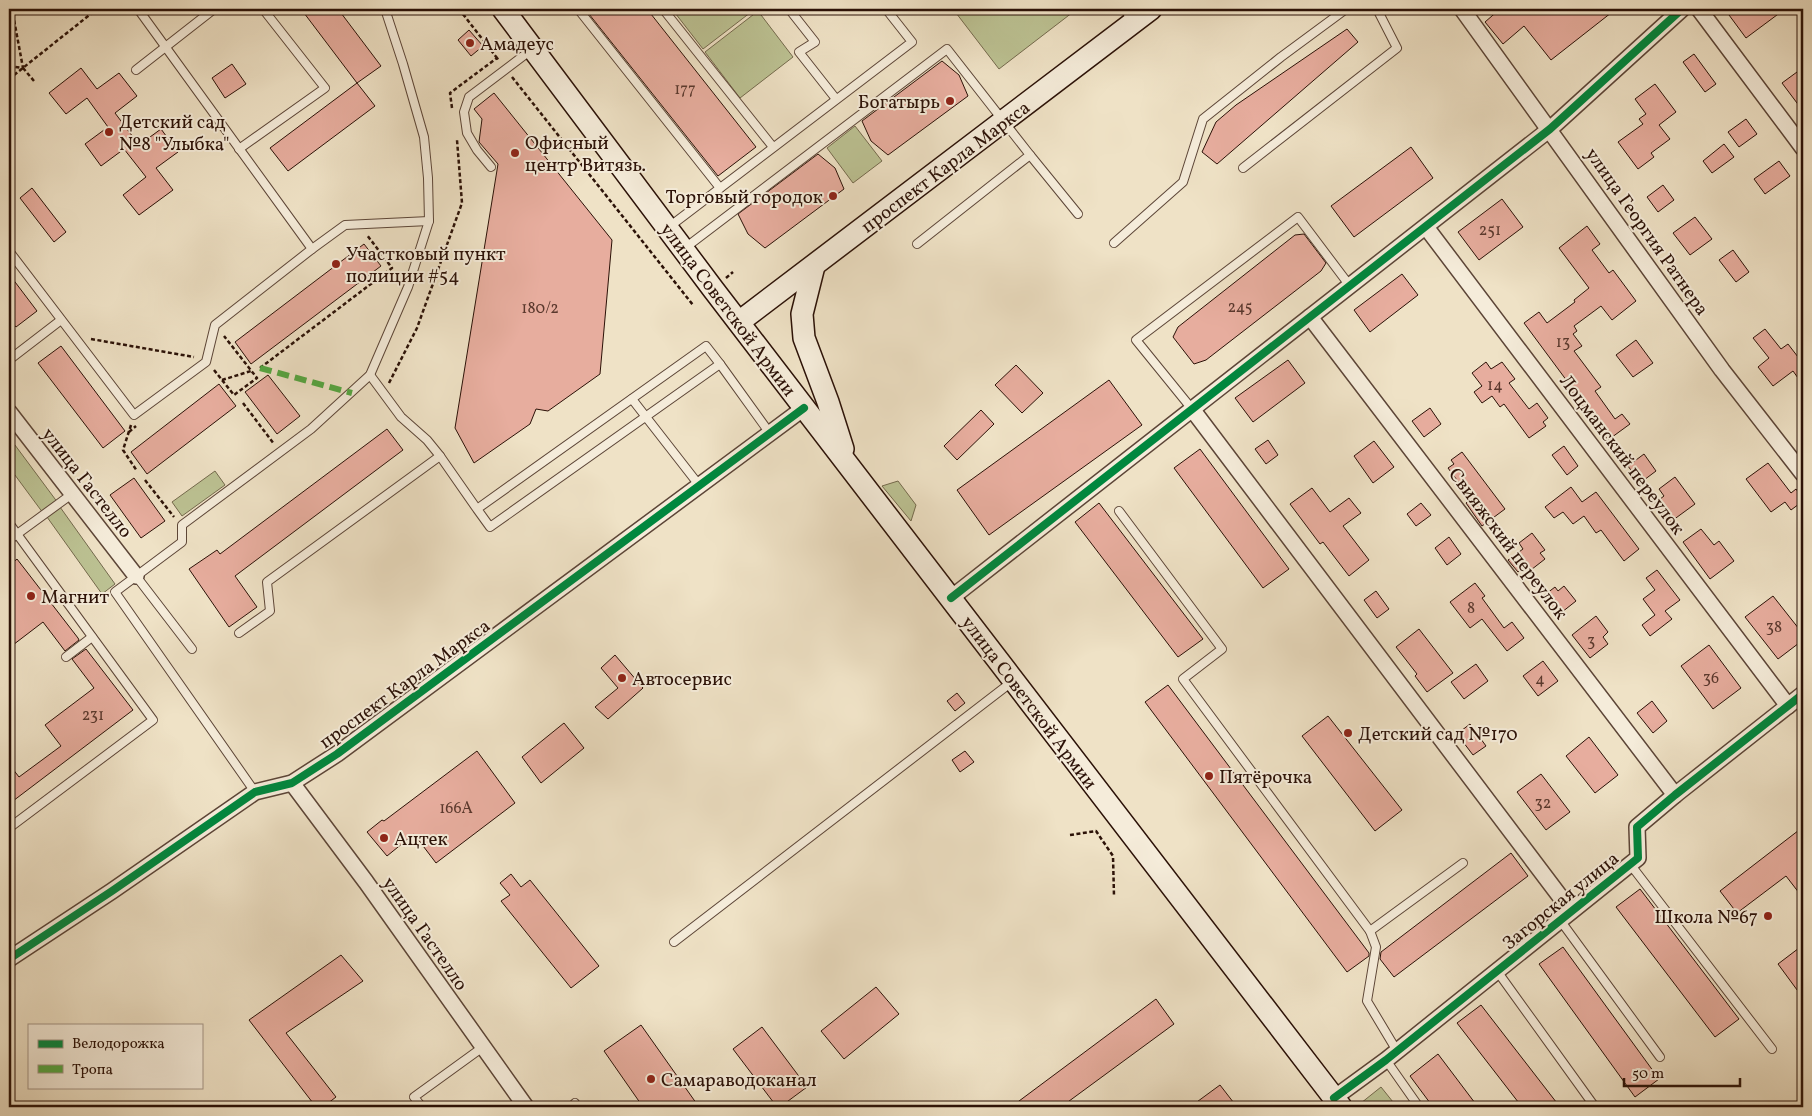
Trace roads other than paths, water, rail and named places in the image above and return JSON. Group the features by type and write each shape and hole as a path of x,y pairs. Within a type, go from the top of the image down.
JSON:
{"main road":[{"name":"улица Советской Армии","path":"503,9 683,250 1338,1103"},
{"name":"проспект Карла Маркса","path":"739,322 1003,122 1129,15 1151,9"},
{"path":"814,266 802,314 804,338 828,402 848,464"}],"street":[{"name":"улица Георгия Ратнера","path":"1462,9 1722,370 1803,474"},
{"path":"951,598 1550,129 1682,9"},
{"path":"1699,9 1803,148"},
{"name":"Лоцманский переулок","path":"1426,227 1788,706"},
{"name":"Свияжский переулок","path":"1310,317 1675,794"},
{"name":"проспект Карла Маркса","path":"9,959 112,891 255,792 292,783 337,754 769,432 804,408"},
{"path":"1192,409 1565,915"},
{"name":"улица Гастелло","path":"9,412 136,576"},
{"name":"Загорская улица","path":"1338,1103 1391,1056 1638,858 1637,827 1675,794 1803,694"},
{"name":"улица Гастелло","path":"292,783 366,882 526,1107"}],"lane":[{"path":"138,9 312,249"},
{"path":"136,70 214,9"},
{"path":"239,149 325,88 263,9"},
{"path":"255,792 115,592 182,542 182,526 311,429 370,375 408,287 429,221 428,178 424,137 385,9"},
{"path":"578,9 720,188"},
{"path":"662,9 773,147"},
{"path":"789,9 815,42 799,52 835,100"},
{"path":"667,228 912,42 886,9"},
{"path":"1114,243 1183,182 1203,119 1281,57 1346,9"},
{"path":"1243,168 1397,48 1377,9"},
{"path":"490,167 467,133 464,112 470,97 532,49"},
{"path":"683,250 947,49 1003,122 1078,214"},
{"path":"917,244 1030,155"},
{"path":"1192,409 1136,340 1298,217 1350,286"},
{"path":"9,251 134,415 206,362 215,325 345,225 429,221"},
{"path":"9,360 61,320"},
{"path":"477,509 706,346 769,432"},
{"path":"370,375 402,417 427,440 440,456 490,526 720,364"},
{"path":"632,399 699,485"},
{"path":"239,633 270,611 268,582 440,456"},
{"path":"9,540 72,494"},
{"path":"1119,511 1222,648 1183,679 1370,931 1376,947 1368,1001 1391,1056 1419,1107"},
{"path":"9,523 153,720 9,828"},
{"path":"136,576 192,649"},
{"path":"66,656 92,637"},
{"path":"674,942 1014,681"},
{"path":"1370,931 1463,863"},
{"path":"1630,864 1772,1049"},
{"path":"1565,915 1660,1057"},
{"path":"1497,970 1595,1107"},
{"path":"422,1107 414,1098 483,1047"}],"place":[{"name":"Амадеус","path":"470,43"},
{"name":"Богатырь","path":"950,101"},
{"name":"Детский сад №8 \"Улыбка\"","path":"109,132"},
{"name":"Офисный центр Витязь.","path":"515,153"},
{"name":"Торговый городок","path":"833,196"},
{"name":"Участковый пункт полиции #54","path":"336,264"},
{"name":"Магнит","path":"31,596"},
{"name":"Автосервис","path":"622,678"},
{"name":"Детский сад №170","path":"1348,733"},
{"name":"Пятёрочка","path":"1209,776"},
{"name":"Ацтек","path":"384,838"},
{"name":"Школа №67","path":"1768,916"},
{"name":"Самараводоканал","path":"651,1079"}]}
